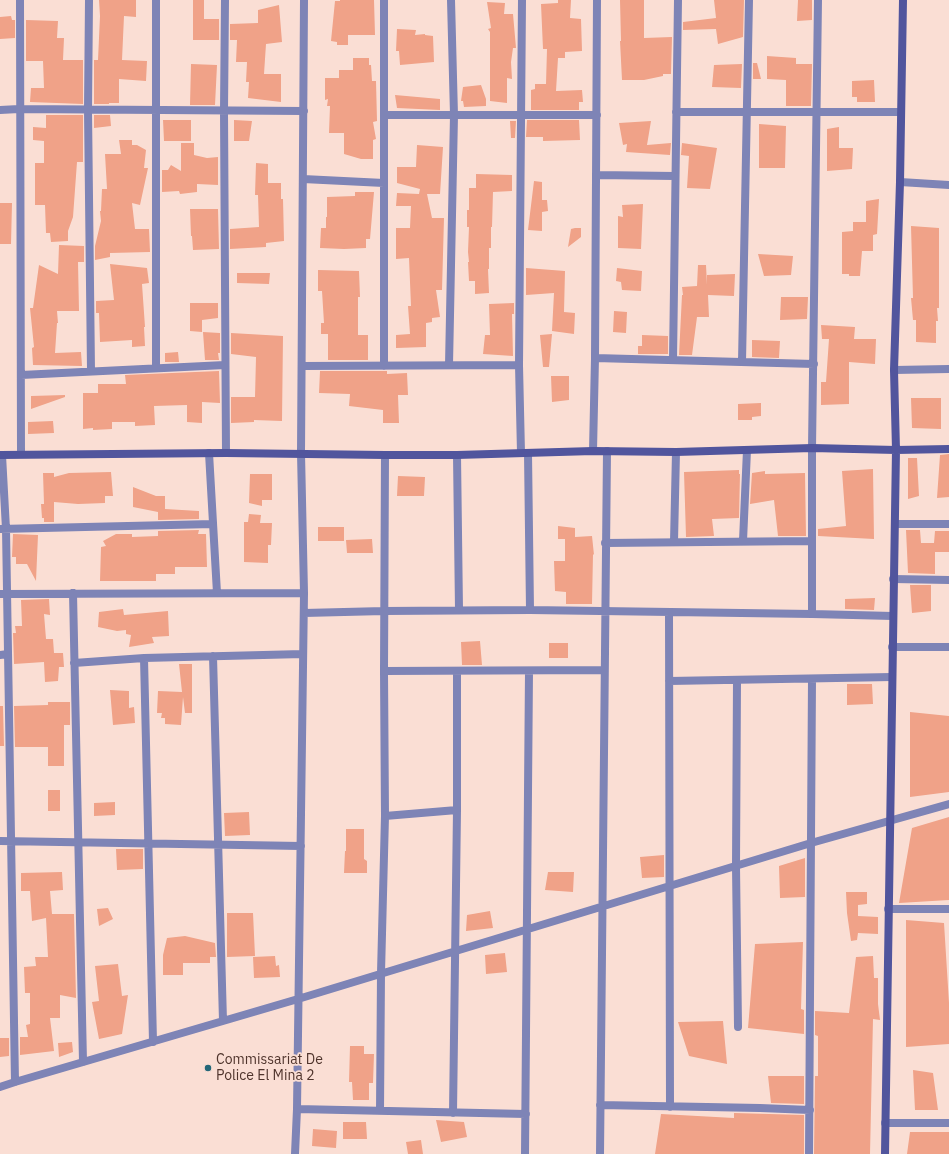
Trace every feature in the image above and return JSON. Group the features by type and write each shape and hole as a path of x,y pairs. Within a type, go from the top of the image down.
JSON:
{"street":[{"path":"20,0 19,109 21,454"},
{"path":"89,0 88,110 91,371"},
{"path":"156,0 156,368"},
{"path":"225,0 224,111 226,453"},
{"path":"295,1154 297,1109 304,613 301,453 304,0"},
{"path":"384,0 384,366"},
{"path":"449,365 454,115 451,0"},
{"path":"522,0 519,365 525,453 530,610"},
{"path":"593,451 597,0"},
{"path":"673,360 678,0"},
{"path":"742,362 750,0"},
{"path":"812,614 811,541 818,0"},
{"path":"885,1154 889,820 896,450 894,370 900,182 903,0"},
{"path":"0,110 304,111"},
{"path":"676,112 901,112"},
{"path":"384,115 597,115"},
{"path":"596,175 675,176"},
{"path":"303,179 384,183"},
{"path":"900,182 949,185"},
{"path":"595,358 814,364"},
{"path":"21,375 225,365"},
{"path":"302,366 519,365"},
{"path":"894,370 949,369"},
{"path":"15,1082 11,842 4,654 1,455 301,453 456,455 593,451 676,452 812,448 896,450 949,449"},
{"path":"743,542 747,450"},
{"path":"600,1154 607,451"},
{"path":"674,542 676,452"},
{"path":"209,453 217,593"},
{"path":"380,1111 381,973 386,816 384,671 385,455"},
{"path":"456,455 459,610"},
{"path":"3,529 213,524"},
{"path":"894,524 949,524"},
{"path":"606,543 811,541"},
{"path":"894,579 949,580"},
{"path":"4,594 304,593"},
{"path":"73,594 83,1062"},
{"path":"304,613 530,610 893,616"},
{"path":"669,612 670,1107"},
{"path":"892,647 949,647"},
{"path":"74,662 144,658 303,654"},
{"path":"213,656 223,1021"},
{"path":"144,658 153,1042"},
{"path":"384,671 604,670"},
{"path":"453,1113 457,810 457,671"},
{"path":"525,1154 529,671"},
{"path":"669,681 892,677"},
{"path":"810,1154 812,678"},
{"path":"737,680 736,866 738,1027"},
{"path":"0,1088 15,1082 298,999 812,843 949,804"},
{"path":"386,816 457,810"},
{"path":"0,841 301,846"},
{"path":"888,909 949,909"},
{"path":"600,1105 810,1110"},
{"path":"297,1109 526,1114"},
{"path":"885,1123 949,1123"}],"building":[{"path":"99,0 136,0 136,17 124,16 122,60 147,61 146,81 119,79 119,103 94,104 94,60 98,60 100,16"},
{"path":"193,0 204,0 204,19 219,19 219,40 193,40"},
{"path":"374,0 375,35 348,35 348,45 337,45 337,42 331,41 335,1"},
{"path":"558,0 571,0 570,18 581,19 582,51 565,52 565,58 558,58 556,91 582,90 583,102 579,102 579,110 531,110 531,90 535,89 535,84 546,84 547,49 543,49 541,4 558,3"},
{"path":"620,0 644,0 644,38 672,37 671,74 663,74 663,76 644,80 622,80"},
{"path":"714,0 744,0 743,37 718,44 716,29 683,30 683,22 716,18"},
{"path":"798,0 812,0 812,20 797,21"},
{"path":"487,2 505,3 504,14 513,14 516,48 513,48 511,62 512,79 507,78 507,103 490,101 490,32 488,29 491,28"},
{"path":"279,5 282,42 266,44 264,74 281,74 281,102 248,98 249,82 246,82 247,62 236,62 237,40 230,40 230,24 258,23 258,10"},
{"path":"11,16 12,20 15,20 15,38 0,39 0,17"},
{"path":"26,20 58,21 57,38 64,38 63,60 83,60 83,104 30,102 31,88 44,88 43,61 26,61"},
{"path":"397,29 416,30 415,35 425,34 433,36 434,62 400,65 399,51 396,51"},
{"path":"767,56 796,58 796,64 812,64 811,106 786,106 786,80 767,79"},
{"path":"353,58 369,58 372,81 376,81 377,121 373,122 376,139 373,140 373,159 361,159 344,154 344,133 329,133 330,106 327,106 328,99 325,100 325,78 339,78 339,70 353,70"},
{"path":"753,63 757,63 761,79 753,79"},
{"path":"191,64 217,65 215,105 190,105"},
{"path":"742,64 741,88 712,87 714,65"},
{"path":"874,80 875,102 857,102 857,97 852,97 852,81"},
{"path":"481,85 486,99 486,106 464,107 463,101 461,101 463,87"},
{"path":"395,95 440,99 440,110 397,108"},
{"path":"46,115 83,115 83,162 77,162 73,217 68,231 68,241 51,242 50,233 46,233 45,205 35,205 35,163 44,163 44,141 33,140 33,127 46,128"},
{"path":"94,115 110,115 111,126 94,128"},
{"path":"163,120 191,120 191,141 164,141"},
{"path":"234,120 252,121 249,141 234,141"},
{"path":"527,120 579,120 580,140 543,141 543,137 526,137"},
{"path":"510,121 516,121 515,138 511,138"},
{"path":"651,121 647,145 671,143 670,155 626,152 627,144 623,145 619,123"},
{"path":"759,124 786,126 785,168 759,168"},
{"path":"839,127 839,148 853,148 852,169 827,171 827,129"},
{"path":"119,140 132,140 132,145 137,145 146,150 144,168 148,168 140,205 132,203 135,229 149,229 150,252 110,253 110,257 95,260 95,246 101,221 100,211 102,189 107,189 105,154 121,154"},
{"path":"181,143 194,143 194,155 207,158 218,157 218,185 197,184 197,192 180,194 179,191 162,192 162,170 168,170 171,165 181,171"},
{"path":"682,143 717,148 710,189 687,188 689,156 681,155"},
{"path":"417,145 443,147 440,194 427,194 432,218 444,218 442,290 436,290 440,317 432,318 432,322 426,323 426,347 396,348 396,335 410,334 408,306 411,306 409,258 396,259 396,228 410,228 411,206 396,206 397,193 419,194 420,189 397,183 397,167 416,167"},
{"path":"256,163 268,164 268,183 281,183 284,241 266,243 266,247 230,249 230,229 259,227 258,195 255,195"},
{"path":"476,174 512,175 512,191 493,192 491,248 489,248 488,269 489,293 475,294 475,281 469,281 469,227 467,227 467,210 469,210 469,188 476,188"},
{"path":"534,181 542,182 542,200 547,200 548,211 542,212 542,231 528,230"},
{"path":"355,192 374,192 370,239 366,239 366,248 320,248 321,228 326,228 327,197 355,196"},
{"path":"879,199 877,234 873,235 873,251 862,251 860,276 849,276 849,274 842,274 842,232 853,231 853,222 866,222 866,201"},
{"path":"0,203 12,203 11,244 0,244"},
{"path":"643,204 641,249 618,248 618,216 623,217 622,205"},
{"path":"190,209 218,209 219,249 193,250"},
{"path":"911,226 939,228 939,308 937,308 938,321 936,321 936,343 916,342 916,320 913,320 911,298 913,298"},
{"path":"581,228 581,237 568,247 571,229"},
{"path":"59,245 84,246 84,262 78,262 79,311 57,311 58,323 55,353 81,352 82,366 33,365 32,348 34,347 30,308 33,308 39,265 58,274"},
{"path":"758,254 793,256 791,275 764,276"},
{"path":"110,264 147,268 149,283 142,284 145,346 132,347 132,340 100,342 99,313 96,313 96,301 114,300"},
{"path":"698,265 706,265 707,285 707,275 735,274 734,296 708,295 709,317 697,317 692,355 679,355 683,295 682,287 697,286"},
{"path":"526,268 565,271 564,312 575,313 574,334 552,331 554,293 526,295"},
{"path":"617,268 642,271 641,291 622,290 621,282 616,281"},
{"path":"318,270 359,271 360,297 358,297 358,335 368,335 368,360 328,360 328,334 321,334 321,323 324,323 322,291 318,291"},
{"path":"237,273 270,273 269,284 237,283"},
{"path":"781,297 808,297 807,319 780,320"},
{"path":"190,303 218,303 218,318 202,320 202,332 190,331"},
{"path":"514,303 514,314 512,314 513,356 483,354 485,335 490,335 489,304"},
{"path":"614,311 627,312 626,333 613,332"},
{"path":"821,325 855,327 854,339 876,339 875,364 849,362 849,404 821,405 821,382 826,382 829,339 822,339"},
{"path":"203,332 220,333 220,353 218,353 219,360 205,360"},
{"path":"231,333 283,336 282,421 254,420 254,422 231,423 231,397 255,397 256,357 231,354"},
{"path":"552,334 549,367 543,367 540,335"},
{"path":"642,335 668,336 668,354 638,354 638,346 642,346"},
{"path":"752,340 780,341 779,358 752,357"},
{"path":"178,352 179,362 165,362 165,353"},
{"path":"219,371 220,403 202,402 202,423 187,422 187,405 154,406 155,425 135,426 135,422 112,422 112,429 83,429 83,393 98,393 98,384 126,384 125,375"},
{"path":"320,371 387,371 387,374 407,373 408,395 398,395 399,423 383,423 383,410 349,406 350,394 319,393"},
{"path":"551,376 569,376 569,400 552,402"},
{"path":"65,395 65,397 31,409 31,396"},
{"path":"911,398 941,398 941,429 912,428"},
{"path":"761,403 761,416 752,417 752,420 738,420 738,404"},
{"path":"53,421 54,433 28,434 28,422"},
{"path":"949,454 949,497 937,498 940,455"},
{"path":"908,458 917,458 919,496 908,499"},
{"path":"873,469 874,539 818,536 818,529 846,526 842,471"},
{"path":"739,470 739,518 712,519 714,536 686,537 684,472"},
{"path":"765,471 765,474 805,473 806,536 778,536 774,500 750,504 752,473"},
{"path":"111,472 113,496 105,496 105,503 78,504 54,502 54,522 44,522 44,518 42,518 41,504 44,504 43,473 54,473 54,477 69,473"},
{"path":"250,474 272,474 272,500 262,500 262,506 249,503"},
{"path":"398,476 425,477 424,496 397,496"},
{"path":"133,487 156,496 165,496 165,509 199,511 199,519 158,520 158,512 133,507"},
{"path":"249,514 261,515 260,523 272,523 271,545 268,545 268,563 244,562 244,522 248,522"},
{"path":"558,526 575,528 575,537 592,536 594,555 593,554 592,604 566,604 566,592 555,591 554,561 565,561 565,539 558,539"},
{"path":"318,527 344,527 344,541 318,541"},
{"path":"199,530 198,534 206,534 207,567 175,567 175,574 156,574 156,581 100,581 101,547 106,546 103,541 116,534 132,534 132,537 158,536 158,531"},
{"path":"906,530 920,530 921,543 934,543 935,531 949,531 949,552 935,552 935,574 908,573"},
{"path":"13,534 38,535 36,581 27,564 16,564 16,557 12,557"},
{"path":"372,539 373,553 347,553 346,540"},
{"path":"910,585 931,585 931,611 912,613"},
{"path":"875,598 874,610 845,609 845,599"},
{"path":"49,599 50,615 44,614 46,639 53,639 54,653 63,653 64,667 59,667 58,681 45,682 44,662 14,664 13,633 16,633 15,626 22,626 21,600"},
{"path":"123,609 124,615 168,611 169,636 152,637 154,643 129,647 131,635 126,634 126,630 117,631 98,627 99,612"},
{"path":"480,641 482,665 462,665 461,642"},
{"path":"549,643 568,643 568,658 549,658"},
{"path":"179,664 192,664 192,713 185,713 183,697 181,725 165,724 165,718 161,718 162,713 157,713 158,691 182,692"},
{"path":"847,684 872,684 873,704 847,705"},
{"path":"110,690 129,691 129,708 134,707 135,723 113,725"},
{"path":"48,702 70,702 70,725 64,725 64,766 48,766 48,747 15,747 14,706 48,705"},
{"path":"0,706 3,706 4,746 0,746"},
{"path":"910,712 949,716 949,792 910,797"},
{"path":"48,790 60,790 60,811 48,811"},
{"path":"115,802 115,815 94,816 94,803"},
{"path":"249,812 250,835 225,836 224,813"},
{"path":"949,817 949,900 899,903 912,828"},
{"path":"346,829 364,829 364,859 367,861 367,873 344,873"},
{"path":"116,849 143,849 143,869 117,870"},
{"path":"664,855 664,877 642,878 640,857"},
{"path":"805,858 805,897 780,898 779,866"},
{"path":"62,872 63,890 50,891 52,914 74,914 76,998 60,995 60,1018 50,1018 54,1051 20,1055 20,1037 28,1037 26,1025 30,1024 30,993 25,993 24,967 36,966 35,957 48,957 46,918 32,921 30,891 21,891 21,873"},
{"path":"548,872 574,872 573,892 545,890"},
{"path":"846,892 867,892 867,904 858,905 858,916 878,917 878,934 858,933 857,940 851,941"},
{"path":"108,908 113,919 99,926 97,909"},
{"path":"490,911 493,928 466,931 467,915"},
{"path":"227,913 253,913 255,956 227,957"},
{"path":"906,920 944,923 949,1003 949,1044 906,1047"},
{"path":"185,936 215,943 216,957 210,957 210,963 183,963 183,975 163,975 163,955 167,938"},
{"path":"803,942 801,1009 804,1010 804,1034 748,1028 755,944"},
{"path":"505,953 507,972 486,974 485,955"},
{"path":"275,956 276,966 279,965 280,977 254,978 253,957"},
{"path":"873,956 874,978 878,978 878,1004 880,1020 873,1019 870,1154 814,1154 815,1076 818,1076 818,1036 815,1035 815,1011 849,1013 856,957"},
{"path":"118,964 122,996 128,995 122,1034 99,1039 92,1002 99,1001 95,966"},
{"path":"723,1021 727,1064 689,1056 678,1022"},
{"path":"0,1038 9,1038 9,1056 0,1057"},
{"path":"72,1042 73,1052 59,1057 58,1043"},
{"path":"350,1046 364,1046 364,1054 374,1054 373,1083 369,1083 369,1100 353,1100 352,1082 349,1082"},
{"path":"913,1070 933,1073 938,1110 915,1110"},
{"path":"768,1076 804,1076 804,1104 771,1103"},
{"path":"734,1113 804,1115 804,1154 655,1154 661,1114 734,1118"},
{"path":"436,1120 464,1122 467,1137 441,1142"},
{"path":"343,1122 366,1122 367,1139 343,1139"},
{"path":"313,1129 337,1131 336,1148 312,1146"},
{"path":"910,1132 949,1132 949,1154 907,1154"},
{"path":"421,1140 423,1154 408,1154 406,1142"}],"place":[{"name":"Commissariat De Police El Mina 2","path":"208,1068"}]}
